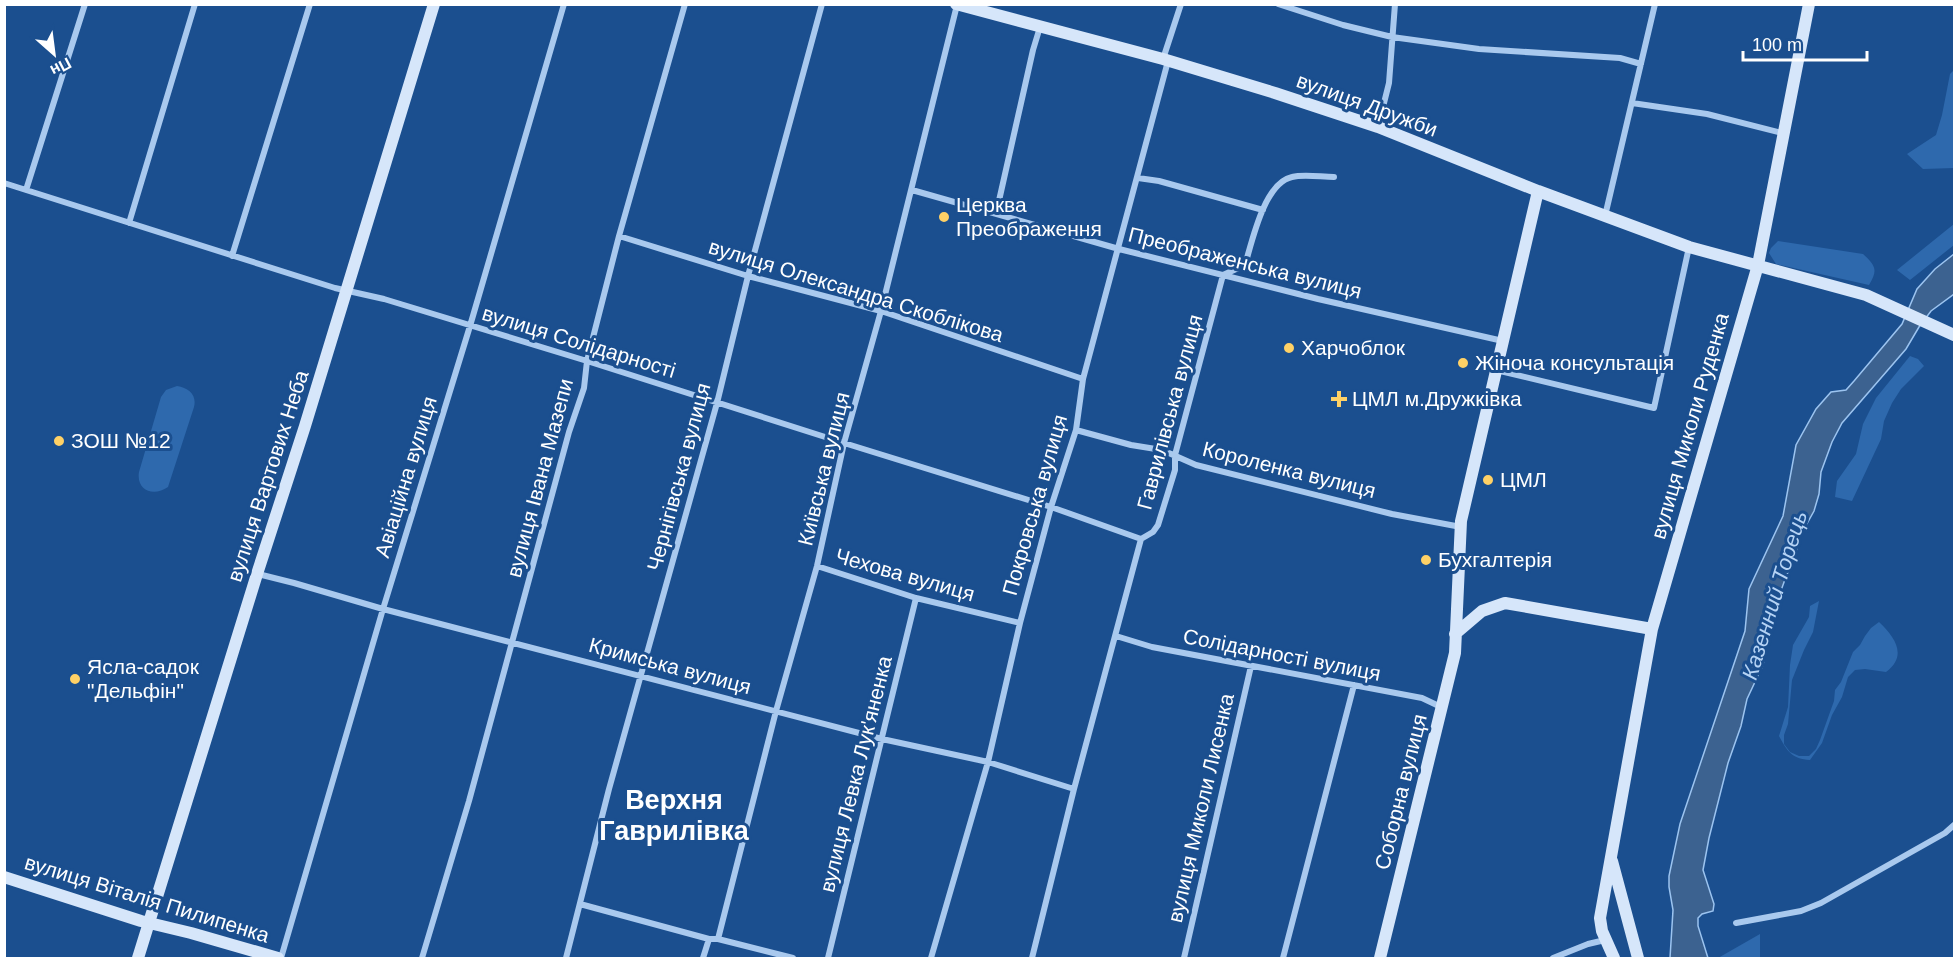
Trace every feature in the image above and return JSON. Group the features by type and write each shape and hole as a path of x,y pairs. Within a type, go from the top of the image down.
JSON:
{"street":[{"path":"26,190 86,4"},
{"path":"129,223 195,4"},
{"path":"232,256 310,4"},
{"name":"вулиця Вартових Неба","path":"138,958 305,426 434,4"},
{"name":"Авіаційна вулиця","path":"280,958 564,4"},
{"name":"вулиця Івана Мазепи","path":"422,958 469,801 569,432 584,388 587,361 685,4"},
{"name":"Чернігівська вулиця","path":"566,958 609,789 717,403 748,276 822,4"},
{"name":"Покровська вулиця","path":"932,958 988,762 1020,623 1051,507 1076,430 1083,380 1138,178 1181,4"},
{"path":"1278,4 1343,25 1392,37 1479,49 1620,58 1641,64"},
{"path":"1378,128 1389,83 1395,4"},
{"path":"1605,216 1655,4"},
{"name":"вулиця Миколи Руденка","path":"1614,958 1605,940 1600,918 1652,629 1758,265 1809,4"},
{"name":"вулиця Дружби","path":"956,5 1166,60 1275,93 1378,128 1689,247 1866,295 1954,334"},
{"name":"Київська вулиця","path":"718,939 776,711 817,566 844,443 912,190 956,5"},
{"path":"996,214 1040,27"},
{"path":"1632,103 1707,114 1782,133"},
{"path":"1223,275 1245,265 1263,210 1279,183 1291,177 1334,177"},
{"path":"1138,178 1263,210"},
{"name":"вулиця Солідарності","path":"4,183 346,291 384,299 587,361 1051,507 1141,539"},
{"name":"Преображенська вулиця","path":"912,190 1119,249 1318,299 1503,341"},
{"name":"Соборна вулиця","path":"1380,958 1455,653 1461,527 1538,191"},
{"name":"вулиця Олександра Скоблікова","path":"620,236 748,276 881,311 1083,380"},
{"path":"1496,370 1654,408 1689,247"},
{"name":"Гаврилівська вулиця","path":"1032,958 1074,789 1141,539 1153,532 1158,525 1175,470 1175,455 1223,275"},
{"name":"Короленка вулиця","path":"1076,430 1162,450 1196,465 1392,514 1461,527"},
{"name":"Чехова вулиця","path":"817,566 916,598 1020,623"},
{"name":"Кримська вулиця","path":"257,574 882,739 988,762 1074,789"},
{"name":"вулиця Левка Лук'яненка","path":"828,958 916,598"},
{"path":"1455,634 1482,611 1505,603 1652,629"},
{"name":"Солідарності вулиця","path":"1116,636 1152,647 1422,698 1442,707"},
{"name":"вулиця Миколи Лисенка","path":"1184,958 1251,666"},
{"path":"1282,958 1354,685"},
{"path":"1736,923 1800,911 1821,903 1954,825"},
{"name":"вулиця Миколи Руденка","path":"1611,858 1638,958"},
{"name":"вулиця Віталія Пилипенка","path":"4,877 149,922 280,958"},
{"path":"580,904 709,939 718,939 793,958"},
{"path":"704,958 709,939"},
{"path":"1553,958 1605,940"}],"shaded area":[{"path":"1954,70 1954,168 1923,169 1907,154 1936,135 1950,74"},
{"path":"1954,224 1954,245 1910,280 1897,270"},
{"path":"1778,241 1863,254 1873,265 1874,276 1869,285 1776,264 1769,253"},
{"path":"1910,356 1918,359 1924,366 1901,389 1892,403 1884,421 1881,439 1852,501 1835,497 1837,481 1856,454 1863,424 1876,398"},
{"path":"177,386 191,393 195,403 168,487 152,492 140,484 139,472 161,397 166,390"},
{"path":"1819,601 1813,632 1792,680 1788,724 1784,735 1784,744 1789,751 1785,746 1779,736 1788,707 1793,645 1809,617 1810,606"},
{"path":"1879,622 1890,634 1897,647 1898,653 1893,666 1886,672 1855,670 1848,677 1822,743 1810,760 1799,758 1790,752 1799,756 1809,756 1816,749 1834,701 1835,690 1841,682 1853,652 1871,628"},
{"path":"1760,934 1760,958 1718,958"}],"water":[{"name":"Казенний Торець","path":"1954,254 1954,294 1931,311 1906,349 1842,423 1832,442 1821,472 1819,494 1814,511 1799,538 1794,562 1787,574 1772,615 1763,665 1747,699 1709,838 1703,870 1714,904 1713,911 1702,914 1698,918 1698,926 1708,958 1670,958 1673,910 1669,876 1680,824 1745,631 1749,589 1783,516 1796,445 1816,409 1831,392 1846,390 1902,324 1917,289 1935,269"}],"place":[{"name":"Церква Преображення","path":"944,217"},
{"name":"Харчоблок","path":"1289,348"},
{"name":"Жіноча консультація","path":"1463,363"},
{"name":"ЦМЛ м.Дружківка","path":"1339,399"},
{"name":"ЗОШ №12","path":"59,441"},
{"name":"ЦМЛ","path":"1488,480"},
{"name":"Бухгалтерія","path":"1426,560"},
{"name":"Ясла-садок \"Дельфін\"","path":"75,679"}],"district":[{"name":"Верхня Гаврилівка","path":"674,816"}]}
